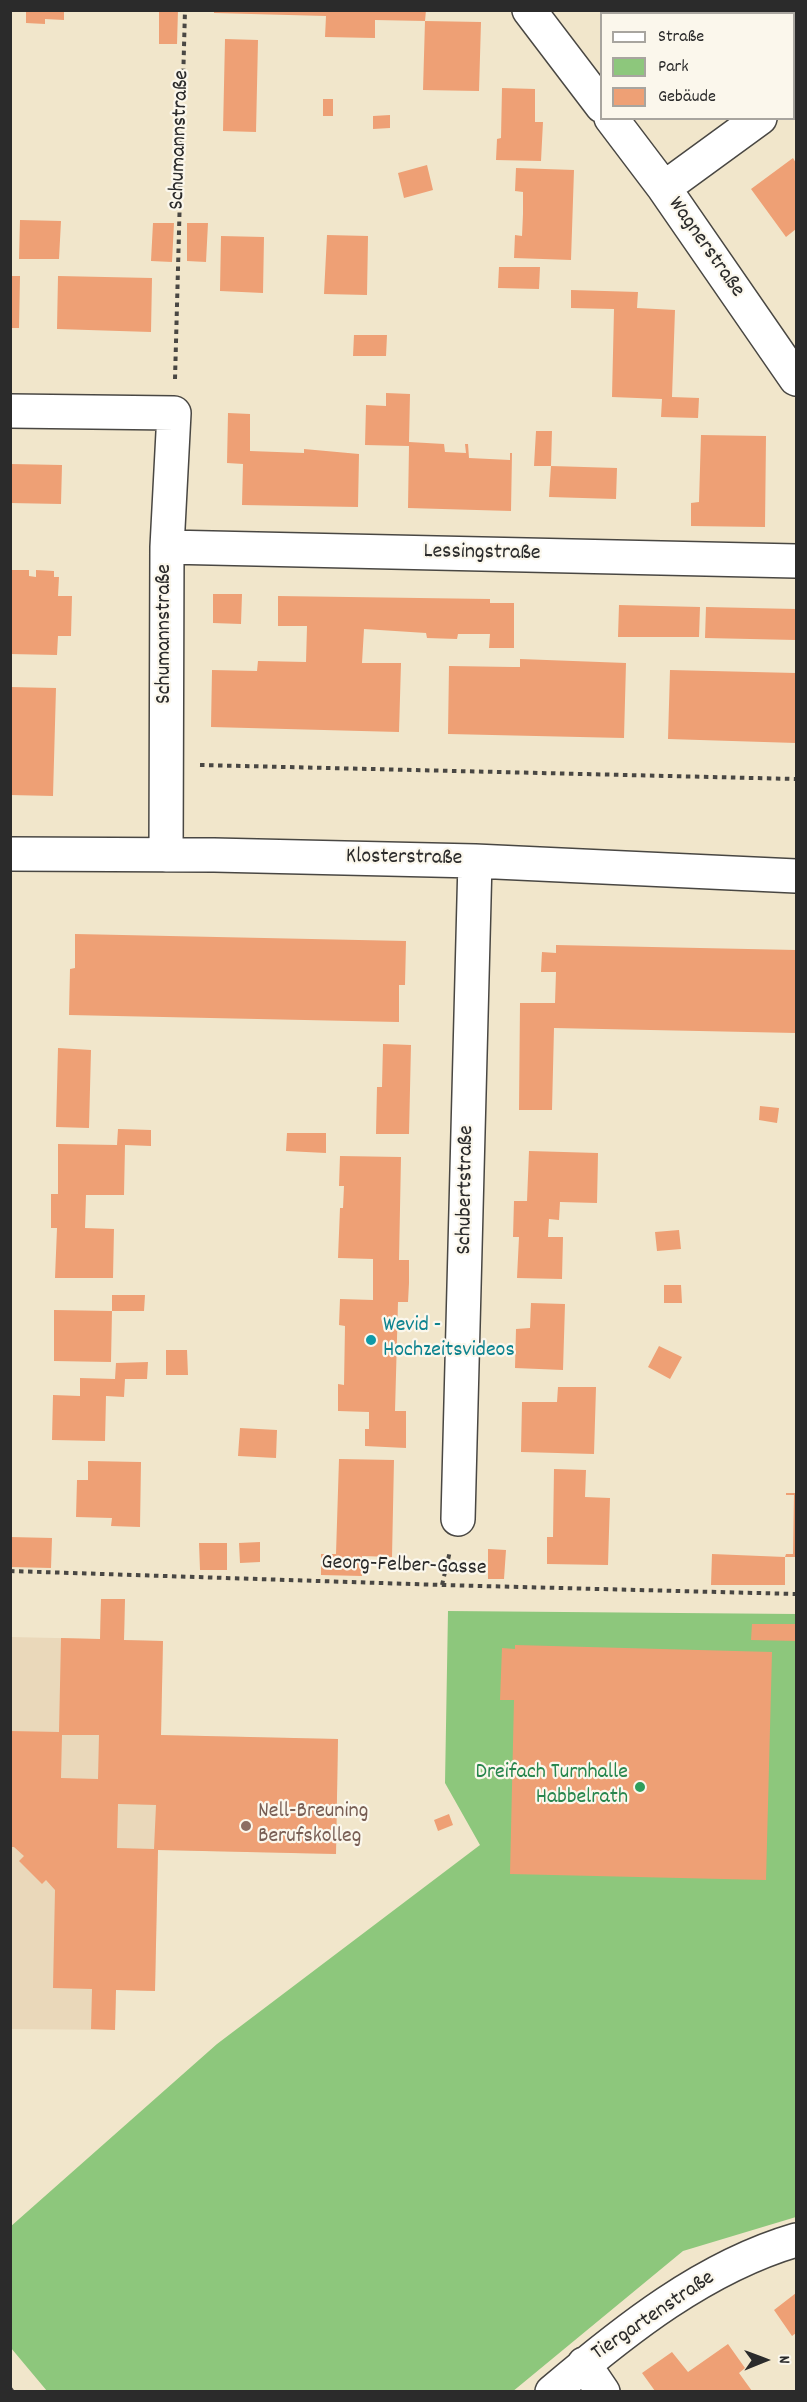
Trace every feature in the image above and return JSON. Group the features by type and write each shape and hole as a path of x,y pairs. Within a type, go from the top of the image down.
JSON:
{"street":[{"path":"529,10 600,103"},
{"name":"Wagnerstraße","path":"613,120 664,188 796,379"},
{"path":"664,188 757,120"},
{"path":"10,411 174,413"},
{"name":"Schumannstraße","path":"166,855 167,546 174,413"},
{"name":"Lessingstraße","path":"167,546 796,561"},
{"name":"Klosterstraße","path":"10,854 475,861 796,876"},
{"name":"Schubertstraße","path":"458,1519 475,861"},
{"name":"Tiergartenstraße","path":"552,2391 584,2364 693,2285 766,2249 796,2240"},
{"path":"584,2364 603,2391"}],"path":[{"name":"Schumannstraße","path":"174,413 185,10"},
{"path":"166,765 796,779"},
{"name":"Georg-Felber-Gasse","path":"10,1571 796,1594"}],"shaded area":[{"name":"Nell-Breuning Berufskolleg","path":"101,1599 125,1599 124,1640 163,1641 161,1735 338,1739 336,1854 158,1850 155,1991 116,1990 115,2030 11,2029 11,1637 100,1639"}],"green space":[{"path":"448,1611 796,1614 796,2217 683,2251 512,2392 47,2391 11,2348 10,2227 217,2044 480,1845 445,1783"}],"building":[{"path":"26,10 64,10 64,20 45,19 45,24 26,23"},
{"path":"159,10 178,10 177,44 159,44"},
{"path":"214,10 426,10 425,21 375,20 375,38 325,37 326,16 214,13"},
{"path":"717,10 784,10 785,12 718,12"},
{"path":"425,21 481,22 479,91 423,90"},
{"path":"225,39 258,40 256,132 223,131"},
{"path":"502,88 535,89 535,122 543,122 541,161 496,160 497,139 501,138"},
{"path":"323,99 333,99 333,116 323,116"},
{"path":"390,115 390,128 373,129 373,116"},
{"path":"793,158 796,163 796,229 786,237 751,189"},
{"path":"427,165 433,190 404,198 398,173"},
{"path":"516,168 574,170 571,260 514,258 515,235 522,236 523,214 523,192 515,191"},
{"path":"20,220 61,221 59,259 19,259"},
{"path":"153,223 174,223 172,262 151,261"},
{"path":"187,223 208,223 206,262 187,261"},
{"path":"327,235 368,236 367,295 324,294"},
{"path":"221,236 264,237 263,293 220,291"},
{"path":"499,267 540,267 539,289 498,288"},
{"path":"10,276 20,276 19,328 10,328"},
{"path":"58,276 152,278 151,332 57,329"},
{"path":"571,290 638,292 637,308 675,310 672,397 699,398 698,418 661,417 662,399 612,397 614,309 571,308"},
{"path":"354,335 387,335 386,356 353,356"},
{"path":"386,393 410,394 409,442 444,444 445,452 466,453 465,444 468,444 469,458 510,460 510,453 512,453 511,511 408,508 409,446 365,445 366,405 386,406"},
{"path":"228,413 250,414 250,451 304,453 304,449 359,454 358,507 242,505 243,464 227,463"},
{"path":"536,431 552,431 551,466 534,466"},
{"path":"701,435 766,436 765,527 691,526 691,503 699,502"},
{"path":"10,464 62,465 61,504 10,503"},
{"path":"551,466 617,468 616,499 549,497"},
{"path":"12,570 29,570 29,576 36,577 36,570 54,571 54,577 59,577 58,596 72,596 71,636 58,636 57,655 10,654"},
{"path":"213,594 242,594 241,624 213,623"},
{"path":"278,596 490,599 490,603 514,603 514,648 489,648 490,634 458,634 457,639 427,638 426,633 364,629 362,663 401,663 399,732 211,727 212,670 257,671 258,661 306,662 307,626 278,626"},
{"path":"619,605 700,607 699,637 618,637"},
{"path":"706,607 796,609 796,640 705,638"},
{"path":"520,659 626,663 624,738 448,734 449,666 520,667"},
{"path":"670,670 796,673 796,743 668,739"},
{"path":"10,687 56,688 53,796 10,795"},
{"path":"75,934 406,941 405,985 399,985 399,1022 69,1015 70,969 75,968"},
{"path":"556,945 796,950 796,1033 554,1028 552,1110 519,1110 520,1003 555,1003 556,972 541,972 542,952 556,953"},
{"path":"383,1044 411,1045 409,1134 376,1134 377,1087 382,1087"},
{"path":"58,1048 91,1050 89,1128 56,1127"},
{"path":"760,1106 779,1108 777,1123 759,1120"},
{"path":"118,1129 151,1130 151,1146 125,1145 124,1195 86,1195 85,1228 114,1229 113,1278 55,1278 57,1228 51,1228 51,1194 58,1194 58,1144 117,1145"},
{"path":"287,1133 326,1133 326,1153 286,1151"},
{"path":"529,1151 598,1153 597,1203 560,1202 559,1220 549,1219 548,1237 563,1237 562,1279 517,1278 519,1237 513,1237 514,1201 527,1201"},
{"path":"340,1156 401,1157 399,1260 409,1260 409,1283 408,1302 398,1302 395,1411 406,1411 406,1448 365,1446 365,1429 369,1429 369,1412 338,1411 338,1384 344,1385 345,1326 339,1325 340,1299 373,1300 373,1259 338,1258 340,1208 343,1208 344,1186 339,1186"},
{"path":"679,1230 681,1249 657,1251 655,1232"},
{"path":"664,1285 681,1285 682,1303 664,1303"},
{"path":"112,1295 145,1295 144,1311 112,1311"},
{"path":"531,1303 565,1304 563,1370 515,1368 516,1329 530,1328"},
{"path":"54,1310 112,1311 111,1362 54,1361"},
{"path":"659,1346 682,1357 670,1379 648,1367"},
{"path":"166,1350 187,1350 188,1375 166,1375"},
{"path":"148,1362 147,1379 125,1379 124,1397 106,1396 105,1441 52,1440 53,1395 80,1396 80,1378 115,1379 116,1363"},
{"path":"558,1387 596,1387 594,1454 521,1452 522,1402 557,1402"},
{"path":"240,1428 277,1430 276,1458 238,1456"},
{"path":"339,1459 394,1460 392,1557 362,1556 362,1576 321,1575 321,1554 336,1554"},
{"path":"88,1461 141,1462 140,1527 111,1526 112,1518 76,1517 77,1480 88,1480"},
{"path":"554,1469 586,1470 585,1497 610,1498 608,1565 547,1564 547,1537 553,1537"},
{"path":"786,1493 796,1493 796,1557 785,1557 786,1554 793,1554 794,1495 786,1495"},
{"path":"10,1537 52,1538 51,1568 10,1567"},
{"path":"260,1542 260,1562 240,1563 239,1543"},
{"path":"199,1543 227,1543 227,1570 200,1570"},
{"path":"488,1549 506,1550 504,1579 488,1579"},
{"path":"712,1554 785,1557 785,1585 711,1585"},
{"name":"Nell-Breuning Berufskolleg","path":"101,1599 125,1599 124,1640 163,1641 161,1735 338,1739 336,1854 158,1850 155,1991 116,1990 115,2030 91,2029 92,1989 53,1988 55,1890 46,1880 42,1884 19,1861 24,1856 14,1847 10,1847 10,1731 59,1732 61,1638 100,1639","holes":["62,1735 99,1735 98,1779 61,1778","118,1804 156,1805 154,1849 117,1848"]},
{"path":"752,1624 796,1624 796,1641 751,1640"},
{"name":"Dreifach Turnhalle Habbelrath","path":"515,1645 772,1652 766,1880 510,1874 514,1700 500,1700 502,1648 515,1649"},
{"path":"449,1814 453,1825 438,1831 434,1820"},
{"path":"796,2293 796,2333 792,2336 774,2310"},
{"path":"728,2344 745,2368 739,2373 752,2391 655,2391 642,2373 672,2352 688,2372"}],"place":[{"name":"Wevid - Hochzeitsvideos","path":"371,1340"},
{"name":"Dreifach Turnhalle Habbelrath","path":"640,1787"},
{"name":"Nell-Breuning Berufskolleg","path":"246,1826"}]}
